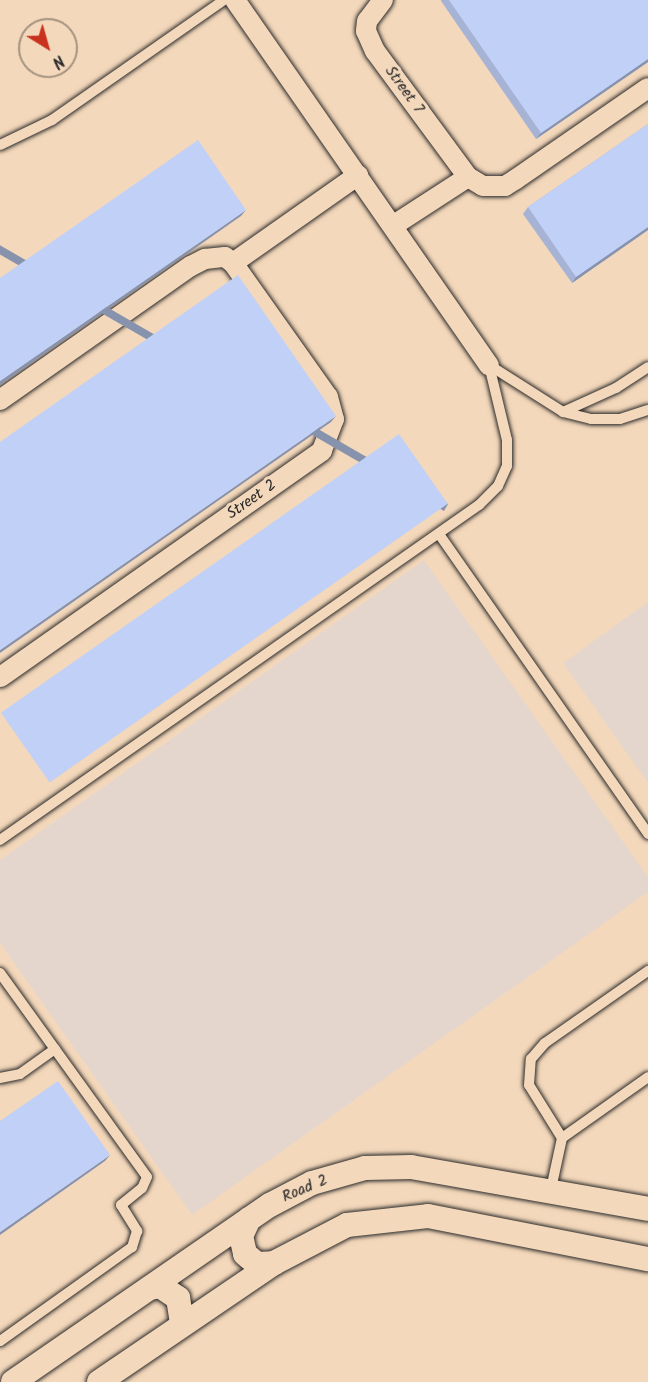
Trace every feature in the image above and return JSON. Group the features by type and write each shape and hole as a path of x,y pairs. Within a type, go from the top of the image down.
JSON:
{"street":[{"path":"235,0 394,225 489,365"},
{"name":"Street 7","path":"383,0 367,21 366,31 375,51 468,177"},
{"path":"394,225 468,177 483,186 504,186 648,88"},
{"path":"0,400 191,266 215,257 225,257 233,263 358,175"},
{"name":"Street 2","path":"0,677 322,452 330,438 334,419 328,397 233,263"},
{"name":"Road 2","path":"14,1382 249,1219 312,1183 365,1168 411,1167 550,1189 648,1209"},
{"path":"105,1380 182,1324 274,1263 346,1225 428,1216 648,1259"},
{"path":"249,1219 241,1236 245,1254 257,1264 274,1263"},
{"path":"150,1288 160,1286 178,1298 182,1324"}],"lane":[{"path":"0,145 52,120 224,0"},
{"path":"489,365 562,412 591,419 620,419 648,410"},
{"path":"0,840 440,534 498,486 507,466 507,440 489,365"},
{"path":"562,412 616,388 648,367"},
{"path":"440,534 648,834"},
{"path":"562,1138 529,1084 531,1059 545,1043 648,971"},
{"path":"0,973 145,1174 145,1185 121,1205 137,1237 132,1247 0,1341"},
{"path":"0,1078 20,1074 55,1049"},
{"path":"550,1189 562,1138 648,1077"}],"shaded area":[{"path":"424,560 648,877 648,892 192,1215 0,943 0,860"},
{"path":"648,602 648,783 563,663"}],"building":[{"path":"449,0 648,0 648,59 541,133"},
{"path":"648,124 648,227 576,277 528,207"},
{"path":"198,140 246,210 0,381 0,278"},
{"path":"238,275 336,416 0,650 0,442"},
{"path":"399,434 448,504 50,782 1,713"},
{"path":"58,1081 110,1155 0,1232 0,1121"}]}
